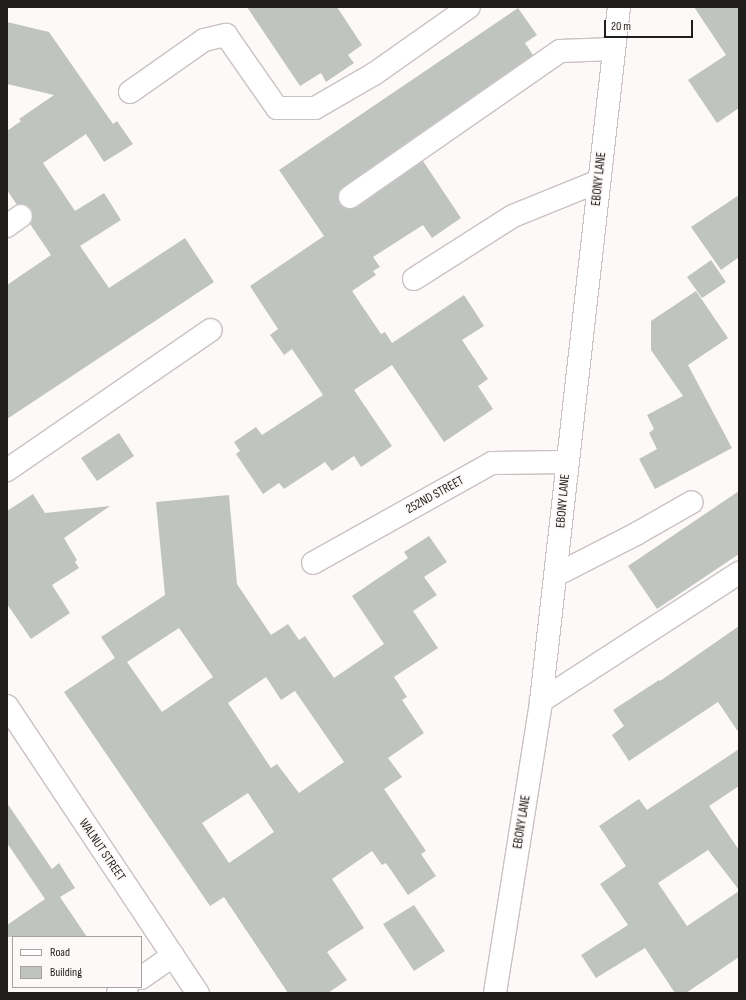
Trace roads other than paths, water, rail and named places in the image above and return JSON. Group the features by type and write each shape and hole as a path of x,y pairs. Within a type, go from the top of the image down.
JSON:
{"street":[{"path":"130,92 204,40 226,34 277,108 315,108 374,74 469,7"},
{"name":"EBONY LANE","path":"495,993 541,701 619,7"},
{"path":"350,197 560,51 614,49"},
{"path":"414,279 513,216 599,181"},
{"path":"7,470 211,330"},
{"name":"252ND STREET","path":"313,563 492,463 567,462"},
{"path":"556,575 610,548 692,502"},
{"path":"541,701 739,573"},
{"name":"WALNUT STREET","path":"7,706 198,993"},
{"path":"142,977 173,956"}]}
